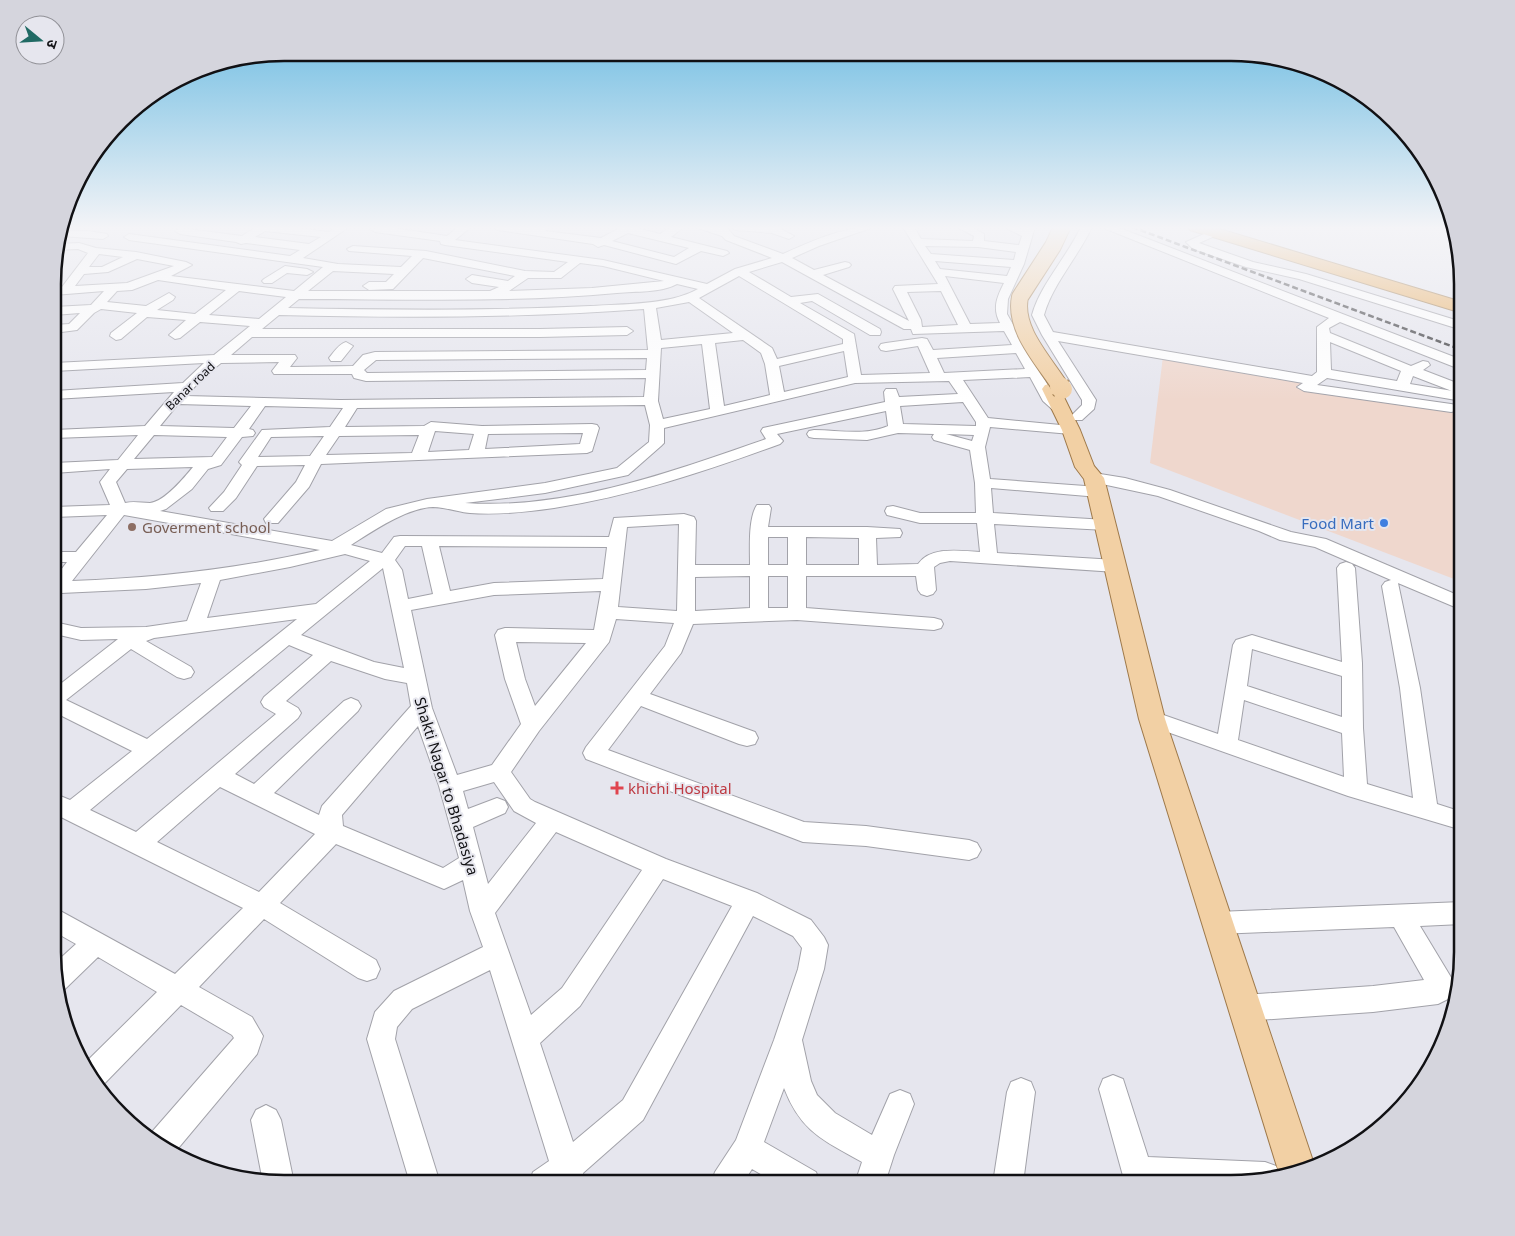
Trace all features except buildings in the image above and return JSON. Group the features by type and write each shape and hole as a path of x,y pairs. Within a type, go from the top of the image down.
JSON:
{"highway":[{"path":"1388,285 1454,305"},
{"path":"1399,285 1454,301"}],"main road":[{"path":"1019,285 1010,298 1008,307 1014,327 1057,389"},
{"path":"1028,285 1019,299 1018,313 1022,327 1097,466 1096,485 1152,719 1295,1165"}],"street":[{"path":"61,291 128,287 134,285"},
{"path":"205,285 296,295 537,295 548,292 572,293 665,285"},
{"path":"305,285 419,286"},
{"name":"Banar road","path":"120,509 108,482 149,430 200,373 308,285"},
{"path":"492,295 511,285"},
{"path":"548,292 552,285"},
{"path":"695,285 709,288"},
{"path":"276,311 389,313 595,310 650,305 691,298 715,285"},
{"path":"761,285 850,342 855,380"},
{"path":"833,285 867,303 918,336 946,376 966,398 983,427 977,447 983,483 989,559"},
{"path":"944,285 966,328"},
{"path":"1009,285 1002,299 1001,314 1048,398 1070,419"},
{"path":"814,434 886,434 896,428 983,427 1070,419 1089,406 1089,400 1048,335 1038,315 1042,300 1052,285"},
{"path":"1255,285 1454,363"},
{"path":"1327,285 1454,324"},
{"path":"1372,299 1393,286"},
{"path":"61,328 73,327 114,287"},
{"path":"175,335 236,288"},
{"path":"867,303 892,296 899,289 946,288"},
{"path":"892,296 915,320 918,336"},
{"path":"116,336 146,311 169,297"},
{"path":"788,301 814,297 875,332 1020,349"},
{"path":"691,298 767,351 772,364 778,398"},
{"path":"61,588 147,583 282,565 341,548 392,513 433,502 545,488 622,472 656,443 657,425 651,401 655,349 650,305"},
{"path":"61,310 94,307 146,311 256,328 515,333 627,331"},
{"path":"595,310 595,332"},
{"path":"498,376 504,354 524,312"},
{"path":"1324,373 1323,327 1339,317"},
{"path":"886,347 918,336 966,328 1007,327"},
{"path":"772,364 850,342 875,332"},
{"path":"1048,335 1315,381 1324,373"},
{"path":"1322,335 1454,387"},
{"path":"290,358 279,371 358,370 368,358 375,356 655,349 708,339 744,336"},
{"path":"708,339 718,411"},
{"path":"326,371 346,346"},
{"path":"1323,351 1391,362"},
{"path":"1402,387 1406,374 1440,357"},
{"path":"61,366 124,361 220,358 336,358"},
{"path":"358,370 359,374 366,377 652,374"},
{"path":"657,425 855,380 1034,373"},
{"path":"1324,373 1454,396"},
{"path":"888,378 896,428"},
{"path":"61,395 188,387"},
{"path":"1304,387 1454,409"},
{"path":"433,502 450,507 509,509 588,498 696,469 775,441 768,431 893,403 966,398"},
{"path":"175,400 353,404 651,401"},
{"path":"61,512 120,509 133,506 148,508 160,506 186,486 202,466 216,462 261,402"},
{"path":"61,468 122,464 418,457 587,448 596,402"},
{"path":"272,519 303,484 315,460 353,404"},
{"path":"418,457 430,428 448,404"},
{"path":"61,434 149,430 267,433 430,428 482,430 592,428"},
{"path":"896,428 977,447"},
{"path":"476,454 482,430"},
{"path":"217,508 230,494 267,433"},
{"path":"983,483 1096,485 1125,482 1164,493 1265,527 1286,536 1320,543 1454,601"},
{"path":"759,614 759,532 763,508"},
{"path":"120,509 341,548 384,560"},
{"path":"61,582 120,509"},
{"path":"893,511 920,518 985,518 1106,526"},
{"path":"450,786 499,772 532,725 602,637 608,612 620,522 684,519 688,521 686,618 674,648 594,754 803,832 866,836 970,850"},
{"path":"759,532 894,532"},
{"path":"797,532 797,614"},
{"path":"866,532 868,571"},
{"path":"1286,536 1303,549 1423,598 1454,613"},
{"path":"63,806 149,750 227,684 289,638 384,560 400,541 616,542"},
{"path":"429,541 443,598"},
{"path":"61,556 80,557"},
{"path":"927,590 924,570 926,565 930,561 950,556 1116,566"},
{"name":"Shakti Nagar to Bhadasiya","path":"384,560 393,570 422,708 450,786 472,863 482,911 526,1038 560,1175"},
{"path":"1346,568 1356,790"},
{"path":"686,571 924,570"},
{"path":"195,626 213,575"},
{"path":"401,606 494,589 611,585"},
{"path":"1391,586 1410,688 1426,810"},
{"path":"61,629 81,634 151,632 323,609"},
{"path":"608,612 686,618 797,614 934,624"},
{"path":"61,694 130,640 151,632"},
{"path":"532,725 515,679 504,635 602,637"},
{"path":"289,638 404,677 416,678"},
{"path":"130,640 184,672"},
{"path":"1226,746 1244,645 1247,642 1352,672"},
{"path":"139,843 291,713 272,702 329,652"},
{"path":"1236,690 1352,728"},
{"path":"638,697 747,738"},
{"path":"61,706 149,750"},
{"path":"257,795 352,706"},
{"path":"96,1072 332,832 330,813 422,708"},
{"path":"1152,719 1356,790 1454,819"},
{"path":"499,772 522,805 658,866 748,901 802,928 815,945 812,969 788,1040 747,1149 731,1175"},
{"path":"218,776 332,832 444,879 472,863"},
{"path":"63,806 262,905 367,969"},
{"path":"460,822 497,806"},
{"path":"482,911 553,819"},
{"path":"526,1038 571,998 658,866"},
{"path":"564,1175 633,1110 748,901"},
{"path":"1217,923 1454,913"},
{"path":"1244,1008 1374,999 1438,991 1443,988 1401,916"},
{"path":"61,922 242,1026 249,1036 247,1044 165,1140"},
{"path":"62,974 96,942"},
{"path":"422,1175 381,1039 385,1022 402,1000 498,953"},
{"path":"788,1040 801,1093 810,1111 821,1122 879,1156"},
{"path":"1114,1089 1137,1175"},
{"path":"1009,1175 1021,1092"},
{"path":"873,1175 900,1104"},
{"path":"266,1120 277,1175"},
{"path":"747,1149 791,1175"}],"shaded area":[{"name":"Food Mart","path":"1163,356 1454,411 1454,579 1150,463"}],"railway":[{"path":"1287,285 1454,347"}],"place":[{"name":"Food Mart","path":"1384,523"},
{"name":"Goverment school","path":"132,527"},
{"name":"khichi Hospital","path":"617,788"}]}
